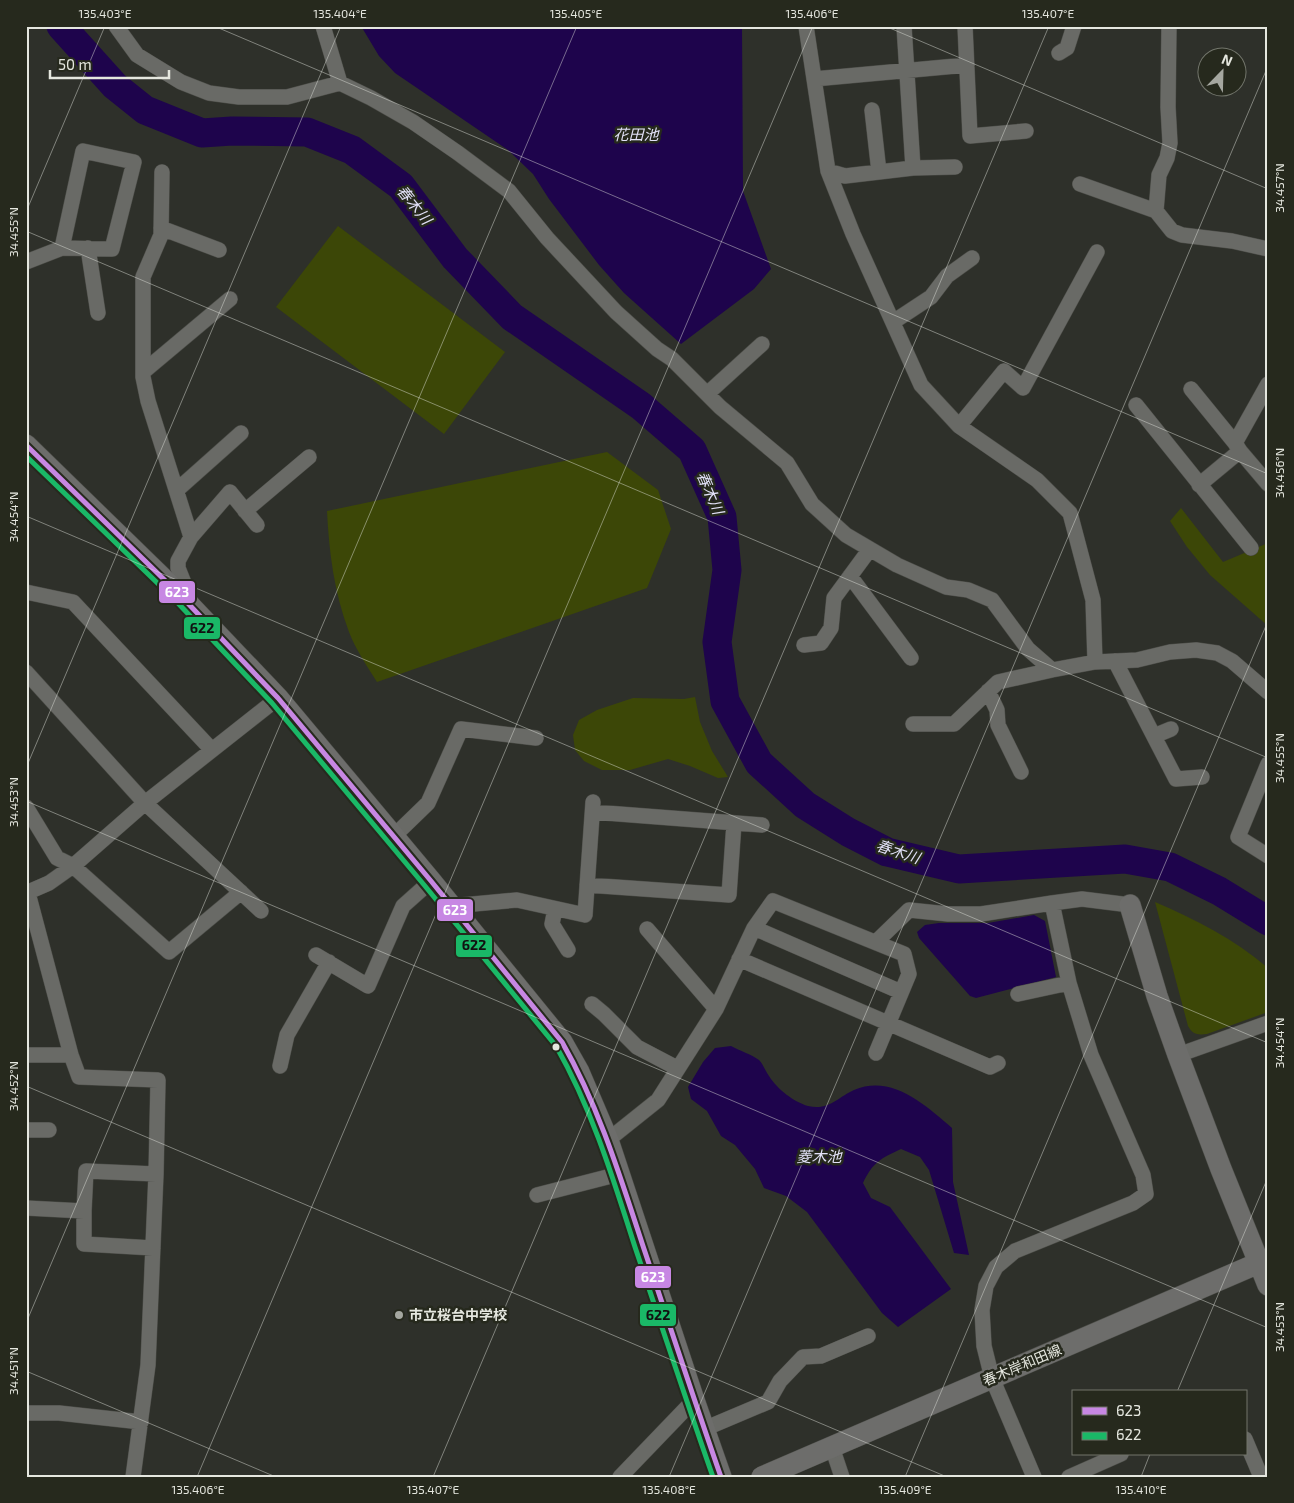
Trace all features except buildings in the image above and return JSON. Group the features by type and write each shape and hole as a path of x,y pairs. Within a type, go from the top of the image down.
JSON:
{"main road":[{"path":"26,445 181,596 278,698 452,906 562,1042 579,1072 608,1140 721,1477"},
{"path":"1130,905 1157,996 1178,1056 1263,1261 1268,1285"},
{"name":"春木岸和田線","path":"762,1477 1263,1261"}],"street":[{"path":"116,26 137,55 181,82 209,93 239,97 287,96 340,83 413,122 509,191 548,238 616,312 672,359 720,407 786,462 812,504 846,535 897,565 946,587 968,590 992,600 1028,648 1052,670"},
{"path":"323,26 340,83"},
{"path":"806,26 828,171 853,234 921,385 959,426 1037,480 1070,513 1093,600 1095,662"},
{"path":"904,26 913,168"},
{"path":"965,26 970,136 1026,131"},
{"path":"1059,53 1068,48 1074,26"},
{"path":"1156,210 1159,175 1167,158 1170,143 1168,26"},
{"path":"814,78 967,65"},
{"path":"872,110 879,172"},
{"path":"26,262 62,248 112,249 134,162 82,150 62,248"},
{"path":"828,171 845,176 913,168 956,167"},
{"path":"162,172 161,235 143,277 143,372 148,400 192,537"},
{"path":"1080,184 1156,210 1172,231 1182,235 1232,241 1268,249"},
{"path":"161,228 219,250"},
{"path":"88,248 98,313"},
{"path":"959,426 1004,371 1023,388 1097,252"},
{"path":"893,322 931,297 947,276 972,258"},
{"path":"143,372 230,299"},
{"path":"707,394 762,344"},
{"path":"1200,484 1238,447 1263,404 1268,384"},
{"path":"1190,389 1268,484"},
{"path":"1136,405 1251,548"},
{"path":"177,490 240,433"},
{"path":"245,511 309,457"},
{"path":"181,596 184,583 178,568 178,561 192,537 230,492 257,525"},
{"path":"804,645 821,644 831,628 834,598 870,549"},
{"path":"850,576 911,658"},
{"path":"26,592 73,602 212,750"},
{"path":"914,724 954,724 998,682 1095,662 1137,660 1170,652 1196,650 1217,652 1232,661 1268,692"},
{"path":"1115,661 1176,779 1202,777"},
{"path":"26,672 145,803 261,911"},
{"path":"988,691 997,710 998,725 1021,772"},
{"path":"133,1477 148,1365 158,1080 79,1076 71,1055 27,893 49,883 73,866 145,803 278,698"},
{"path":"394,836 428,803 461,729 536,738"},
{"path":"1154,736 1171,729"},
{"path":"1268,764 1238,837 1268,856"},
{"path":"26,807 57,858 73,866 169,952 241,892"},
{"path":"452,906 517,900 585,915 593,807 762,825"},
{"path":"587,885 728,895 734,823"},
{"path":"280,1066 287,1035 323,959 368,986 403,906 431,881"},
{"path":"876,942 909,910 948,914 981,914 1082,899 1130,905"},
{"path":"608,1140 658,1100 716,1009 754,928 773,900 904,954 909,974 876,1053"},
{"path":"1034,1477 992,1378 984,1346 982,1310 986,1286 996,1267 1015,1251 1133,1203 1146,1194 1142,1176 1091,1055 1069,983 1052,903"},
{"path":"555,909 552,924 568,950"},
{"path":"754,928 901,992"},
{"path":"647,929 716,1009"},
{"path":"739,959 990,1066 998,1062"},
{"path":"1018,994 1069,983"},
{"path":"592,1004 638,1046 677,1068"},
{"path":"1178,1056 1268,1023"},
{"path":"26,1055 71,1055"},
{"path":"26,1130 49,1130"},
{"path":"153,1248 84,1244 84,1210 86,1171 156,1174"},
{"path":"537,1194 619,1174"},
{"path":"26,1208 84,1210"},
{"path":"704,1429 768,1402 780,1381 803,1357 821,1356 868,1336"},
{"path":"620,1477 694,1400"},
{"path":"26,1413 59,1412 141,1422"},
{"path":"1246,1441 1261,1477"},
{"path":"832,1447 842,1477"},
{"path":"1069,1477 1116,1456"}],"green space":[{"path":"338,226 505,352 444,434 276,307"},
{"path":"607,452 658,490 671,529 647,588 377,682 355,645 344,617 333,572 327,511"},
{"path":"1181,508 1223,562 1268,543 1268,626 1210,575 1187,547 1170,521"},
{"path":"695,697 700,722 712,751 728,777 718,778 668,759 630,770 602,770 584,761 575,750 573,735 579,720 597,710 633,698 684,699"},
{"path":"1155,902 1185,915 1214,931 1242,948 1268,968 1268,1012 1207,1034 1194,1033 1188,1026"}],"water":[{"name":"花田池","path":"361,26 742,26 743,191 771,269 754,289 681,344 624,293 599,265 549,199 533,174 508,150 395,73 379,56"},
{"path":"1034,915 1045,921 1056,977 976,998 970,996 919,938 917,932 925,925 939,923 988,923"},
{"name":"菱木池","path":"731,1046 759,1060 781,1090 808,1106 822,1107 854,1090 868,1086 882,1086 907,1094 931,1110 952,1128 953,1182 969,1255 954,1253 929,1170 920,1157 901,1149 878,1162 870,1170 863,1183 871,1198 890,1207 951,1289 898,1327 882,1313 807,1212 786,1196 764,1188 755,1169 735,1145 721,1136 707,1111 691,1099 688,1087 703,1062 715,1048"}],"waterway":[{"name":"春木川","path":"61,26 115,86 145,110 202,133 232,131 307,132 352,150 401,186 455,258 512,317 641,406 692,450 722,517 727,570 717,642 725,701 759,763 805,805 848,832 887,852 959,869 1125,859 1170,867 1219,891 1268,921"}],"transit line":[{"name":"623","path":"26,445 181,596 278,698 562,1042 587,1091 608,1142 721,1477"},
{"name":"622","path":"26,456 176,601 272,703 556,1046 569,1070 601,1144 713,1477"}],"place":[{"name":"市立桜台中学校","path":"399,1315"}]}
